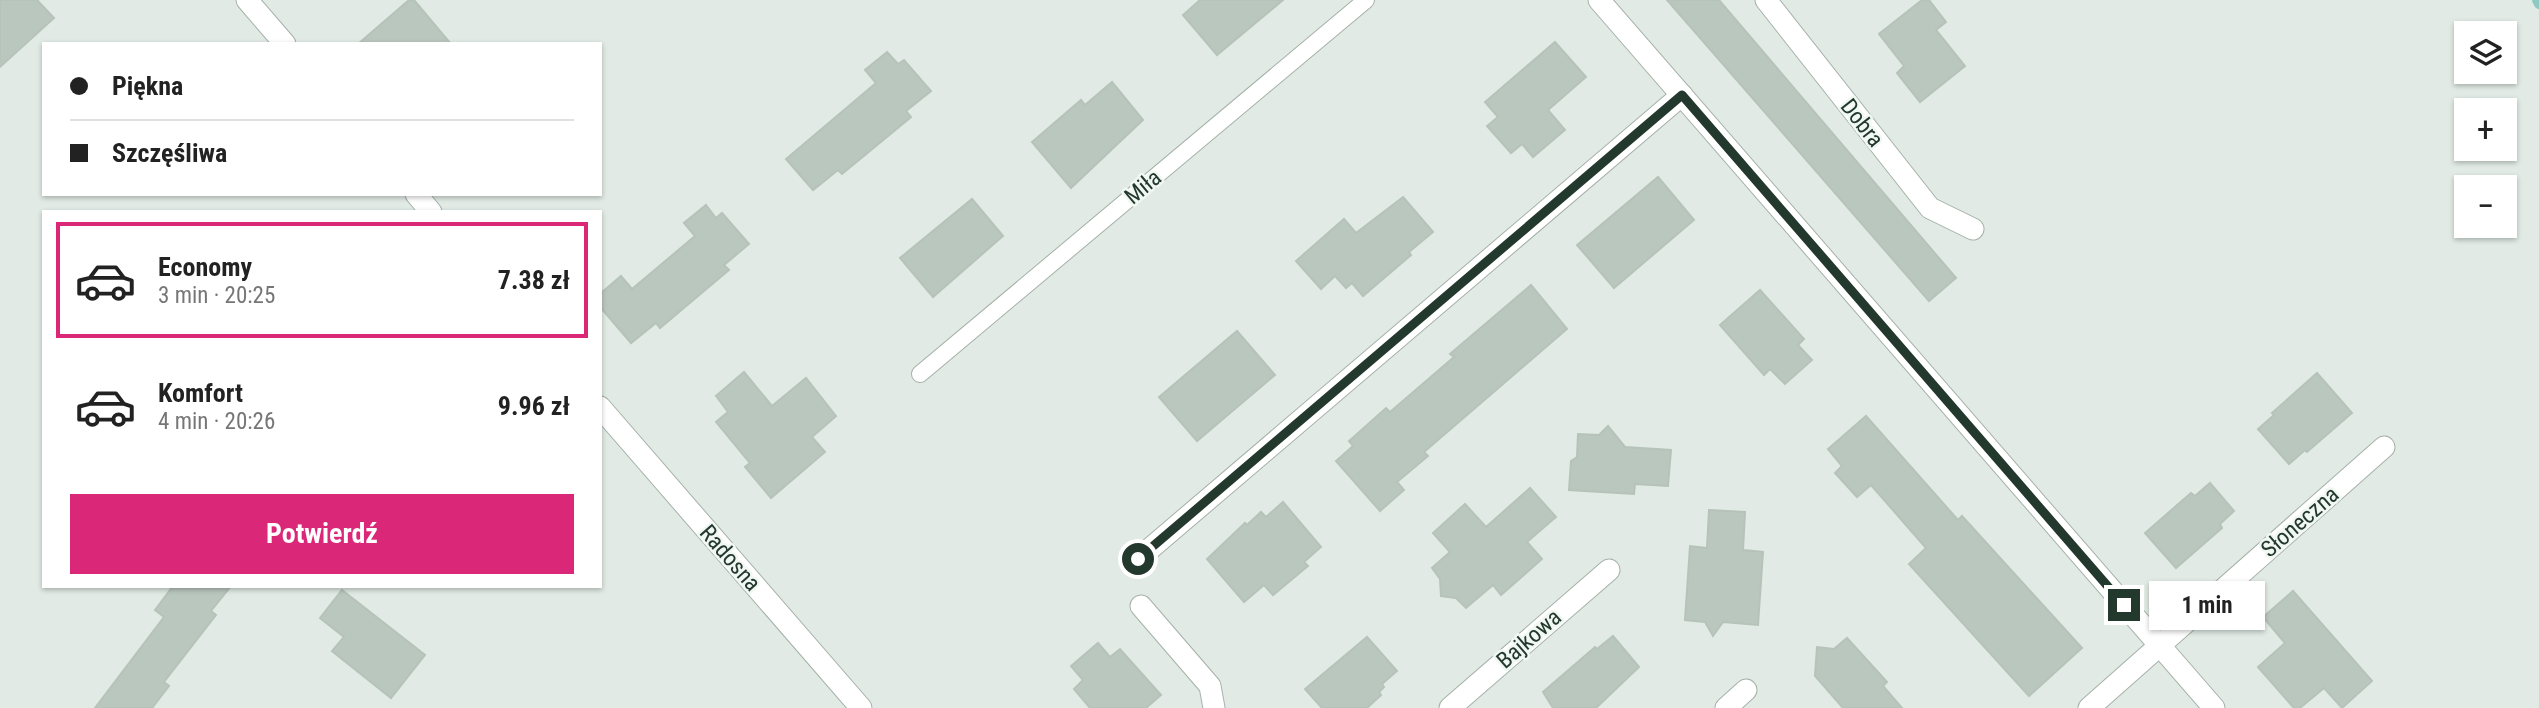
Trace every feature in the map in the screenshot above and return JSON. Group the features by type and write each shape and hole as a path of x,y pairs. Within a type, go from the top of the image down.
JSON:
{"street":[{"path":"247,0 283,42"},
{"path":"1599,0 2214,708"},
{"name":"Dobra","path":"1766,0 1930,208 1973,229"},
{"path":"1138,559 1682,95"},
{"path":"418,196 429,210"},
{"name":"Radosna","path":"602,409 861,708"},
{"name":"Słoneczna","path":"2089,708 2384,447"},
{"name":"Bajkowa","path":"1450,708 1609,569"},
{"path":"1141,606 1210,686 1214,708"},
{"path":"1726,708 1746,690"}],"lane":[{"name":"Miła","path":"920,374 1366,0"}],"building":[{"path":"0,0 37,0 54,18 0,67"},
{"path":"409,0 414,0 449,42 360,42"},
{"path":"1200,0 1283,0 1217,55 1183,15"},
{"path":"1667,0 1719,0 1956,278 1929,301"},
{"path":"1922,0 1929,0 1946,22 1936,30 1965,66 1920,102 1897,73 1904,66 1879,34"},
{"path":"1555,42 1586,77 1548,110 1565,130 1533,157 1522,144 1511,153 1487,126 1498,117 1485,102"},
{"path":"887,52 898,64 904,60 931,91 906,111 911,117 842,174 838,170 813,190 786,159 876,83 865,70"},
{"path":"1112,82 1143,120 1071,188 1032,142 1081,100 1085,105"},
{"path":"1658,177 1694,220 1614,288 1577,245"},
{"path":"1403,197 1433,232 1409,252 1411,255 1363,296 1352,283 1346,288 1335,276 1321,289 1296,261 1344,219 1356,233"},
{"path":"972,199 1003,236 933,297 900,258"},
{"path":"706,205 716,218 722,213 749,244 724,265 729,270 660,328 656,323 631,343 602,309 602,292 621,276 632,289 695,236 684,223"},
{"path":"1531,285 1567,329 1424,452 1428,456 1397,482 1404,490 1380,511 1336,461 1353,446 1349,441 1386,408 1390,412 1454,357 1450,354"},
{"path":"1760,290 1804,339 1798,345 1812,360 1785,384 1770,369 1764,375 1720,325"},
{"path":"1237,331 1275,375 1197,441 1159,397"},
{"path":"744,372 772,406 806,378 836,416 812,437 825,452 771,498 745,467 750,463 716,422 728,412 716,396"},
{"path":"2317,373 2352,413 2289,464 2258,429"},
{"path":"1866,416 1958,520 1962,516 2082,648 2029,696 1909,564 1926,548 1871,485 1857,497 1835,473 1842,466 1828,449"},
{"path":"1608,426 1625,447 1671,450 1668,486 1635,484 1634,494 1569,490 1571,461 1577,457 1578,434 1599,435"},
{"path":"2210,483 2234,511 2220,524 2222,528 2176,568 2145,533 2191,493 2195,496"},
{"path":"1530,488 1556,517 1527,542 1542,559 1501,595 1493,585 1466,608 1456,598 1441,596 1440,579 1432,568 1450,552 1433,533 1465,504 1486,527"},
{"path":"1283,502 1321,547 1304,562 1308,566 1273,595 1264,585 1244,602 1207,559 1245,523 1247,525 1261,512 1266,517"},
{"path":"1709,510 1745,512 1743,550 1763,552 1758,625 1723,622 1713,636 1705,622 1685,620 1690,546 1707,548"},
{"path":"172,588 229,588 211,611 216,615 164,682 169,686 152,708 95,708 164,617 155,610"},
{"path":"342,590 425,655 391,698 332,651 344,637 320,618"},
{"path":"2293,591 2372,681 2342,708 2324,688 2300,708 2294,708 2258,667 2285,643 2263,617"},
{"path":"1613,636 1639,667 1596,708 1553,708 1543,692 1595,647 1597,649"},
{"path":"1367,637 1397,671 1382,684 1384,687 1379,692 1381,695 1367,708 1322,708 1305,689"},
{"path":"1847,638 1887,682 1883,686 1902,708 1843,708 1815,676 1817,647 1834,649"},
{"path":"1098,643 1110,657 1120,649 1161,695 1146,708 1090,708 1074,689 1083,680 1071,666"}],"waterway":[{"path":"2537,0 2539,4"}],"route":[{"path":"1138,559 1682,95 2124,605"}]}
